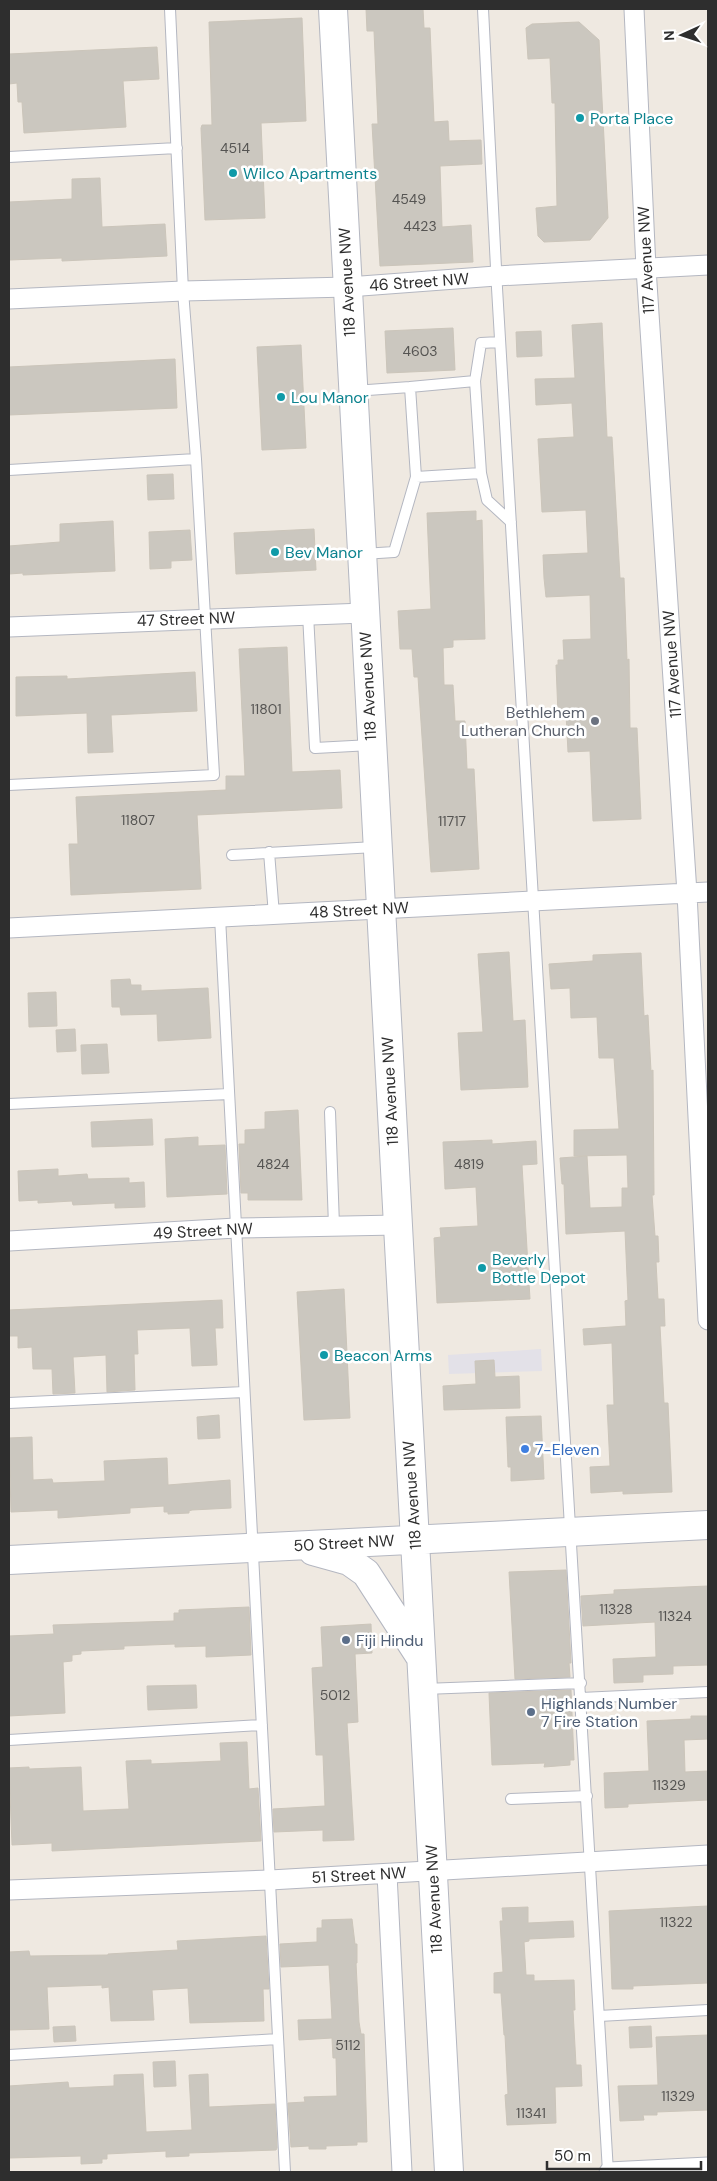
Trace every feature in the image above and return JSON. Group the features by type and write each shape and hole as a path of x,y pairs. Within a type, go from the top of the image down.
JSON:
{"main road":[{"name":"118 Avenue NW","path":"332,9 449,2172"},
{"name":"50 Street NW","path":"9,1560 708,1525"},
{"path":"293,1546 349,1561 366,1573 422,1660"}],"street":[{"name":"117 Avenue NW","path":"634,9 646,268 687,893 708,1320"},
{"name":"46 Street NW","path":"9,299 183,290 348,287 496,276 708,265"},
{"name":"47 Street NW","path":"9,627 364,613"},
{"name":"48 Street NW","path":"9,928 708,892"},
{"name":"49 Street NW","path":"9,1241 236,1228 397,1225"},
{"name":"51 Street NW","path":"9,1890 270,1880 708,1855"},
{"path":"387,1874 402,2172"},
{"path":"608,2172 708,2167"}],"lane":[{"path":"9,785 214,775 196,459 183,290 170,9"},
{"path":"483,9 496,276 572,1533 608,2172"},
{"path":"9,157 177,148"},
{"path":"500,342 481,343 475,382 481,473 487,500 511,522"},
{"path":"353,391 475,382"},
{"path":"362,554 394,552 416,476 410,387"},
{"path":"9,470 196,459"},
{"path":"416,476 481,473"},
{"path":"308,614 315,748 372,745"},
{"path":"232,854 378,846"},
{"path":"269,852 274,915"},
{"path":"220,917 285,2172"},
{"path":"9,1104 229,1094"},
{"path":"330,1112 334,1226"},
{"path":"9,1403 244,1392"},
{"path":"424,1689 580,1683"},
{"path":"581,1698 708,1692"},
{"path":"9,1740 262,1725"},
{"path":"511,1799 587,1796"},
{"path":"599,2016 708,2010"},
{"path":"9,2055 278,2039"}],"shaded area":[{"path":"541,1349 542,1371 449,1374 448,1355"}],"building":[{"path":"366,9 423,9 424,28 430,28 434,122 448,121 449,141 481,140 482,164 440,166 442,227 471,225 473,262 380,266 372,124 378,124 374,31 367,31"},
{"path":"302,18 306,121 261,123 265,218 205,220 201,128 202,125 212,125 209,22"},
{"name":"Porta Place","path":"579,22 599,40 608,218 590,240 544,242 538,236 536,208 557,206 555,103 552,103 550,58 528,59 526,28 532,24"},
{"path":"157,47 159,79 123,81 126,127 24,133 22,102 18,102 17,83 9,84 9,54"},
{"path":"100,178 102,227 165,224 167,256 62,261 62,258 9,260 9,202 72,199 72,179"},
{"path":"602,323 607,437 612,437 620,578 624,578 627,660 629,659 630,728 637,728 641,819 593,821 590,751 568,752 566,714 558,714 556,665 558,665 558,660 564,660 563,640 591,639 590,595 546,597 544,578 543,555 588,553 586,510 542,512 538,439 574,437 572,403 536,405 535,379 575,378 572,325"},
{"path":"453,328 455,370 387,373 385,331"},
{"path":"541,331 542,356 517,357 516,332"},
{"name":"Lou Manor","path":"301,345 306,448 262,450 257,347"},
{"path":"175,359 177,408 9,415 9,367"},
{"path":"173,474 174,499 148,500 147,475"},
{"path":"476,511 476,521 482,520 485,639 453,640 453,647 443,648 444,685 453,685 455,721 465,721 467,769 474,769 479,869 431,872 418,677 414,677 412,649 400,649 398,611 431,609 427,513"},
{"path":"113,521 115,571 9,574 9,546 60,542 60,524"},
{"name":"Bev Manor","path":"314,529 316,570 236,574 234,533"},
{"path":"190,530 192,560 171,561 171,568 150,569 149,532"},
{"path":"287,647 292,772 340,770 342,808 197,815 201,889 71,895 69,844 78,844 76,797 226,790 226,776 245,776 239,649"},
{"path":"195,672 197,711 111,715 113,752 88,753 87,713 16,716 16,677 67,676 67,679"},
{"path":"509,952 513,1021 525,1020 528,1087 461,1090 458,1033 483,1032 478,954"},
{"path":"641,953 644,1016 648,1015 651,1071 653,1070 654,1195 652,1195 655,1236 658,1236 659,1262 656,1262 658,1299 664,1299 665,1326 660,1326 664,1403 668,1403 672,1492 623,1494 623,1491 591,1493 590,1467 610,1466 607,1405 614,1405 612,1343 584,1345 583,1329 626,1326 625,1301 628,1300 625,1231 566,1234 564,1184 562,1184 560,1158 587,1156 590,1208 622,1207 622,1188 628,1188 627,1155 574,1156 574,1130 619,1129 614,1058 599,1058 597,1017 571,1018 570,988 551,989 549,964 593,961 593,955"},
{"path":"130,979 131,985 141,985 141,991 208,988 211,1038 158,1041 157,1014 121,1015 120,1007 112,1007 111,980"},
{"path":"56,992 57,1026 29,1027 28,993"},
{"path":"75,1029 76,1051 57,1052 56,1030"},
{"path":"107,1044 109,1073 82,1074 81,1045"},
{"path":"298,1110 302,1200 248,1200 248,1193 241,1193 239,1144 245,1144 245,1130 265,1129 265,1112"},
{"path":"152,1119 153,1145 92,1147 91,1122"},
{"path":"198,1137 198,1146 225,1145 227,1194 167,1197 165,1139"},
{"path":"492,1140 492,1144 536,1141 537,1164 522,1165 530,1299 437,1303 434,1238 441,1237 440,1228 478,1226 476,1187 445,1189 443,1142"},
{"path":"58,1169 58,1176 87,1174 88,1179 129,1178 129,1183 144,1182 145,1207 115,1208 115,1203 73,1205 72,1201 38,1203 38,1200 19,1201 18,1171"},
{"name":"Beacon Arms","path":"344,1289 350,1418 304,1420 297,1292"},
{"path":"222,1300 223,1328 215,1328 217,1365 192,1366 190,1328 137,1330 138,1354 134,1354 135,1390 107,1392 106,1355 73,1357 75,1393 53,1394 52,1369 33,1369 32,1347 18,1348 18,1336 9,1336 9,1310"},
{"path":"494,1360 495,1377 519,1376 520,1408 444,1410 443,1386 476,1384 475,1361"},
{"path":"219,1415 220,1438 198,1439 197,1417"},
{"name":"7-Eleven","path":"541,1416 544,1479 511,1481 511,1467 508,1467 506,1417"},
{"path":"32,1437 33,1480 52,1479 53,1483 105,1481 104,1461 167,1458 168,1485 230,1480 231,1508 192,1510 189,1513 168,1514 168,1512 164,1512 164,1506 130,1508 130,1513 58,1518 58,1510 11,1512 9,1438"},
{"path":"566,1570 571,1663 569,1663 570,1677 515,1679 509,1572"},
{"path":"708,1586 708,1665 673,1666 673,1674 643,1675 643,1682 614,1683 613,1659 656,1657 655,1622 583,1626 581,1596 614,1594 614,1590"},
{"path":"249,1607 251,1655 206,1657 206,1646 175,1647 175,1644 124,1646 124,1649 81,1651 81,1654 72,1655 72,1661 63,1662 65,1713 9,1716 9,1636 54,1634 53,1625 174,1621 174,1613 179,1613 179,1610"},
{"path":"371,1624 372,1653 355,1654 358,1722 347,1723 354,1840 323,1841 323,1830 274,1832 273,1809 325,1806 323,1755 316,1755 312,1668 323,1667 321,1627"},
{"path":"196,1685 197,1708 148,1710 147,1686"},
{"name":"Highlands Number 7 Fire Station","path":"571,1690 574,1760 570,1760 570,1765 544,1767 545,1763 492,1765 489,1693"},
{"path":"691,1716 708,1716 708,1739 684,1740 685,1772 708,1771 708,1800 628,1804 628,1807 605,1808 604,1773 649,1771 647,1721 691,1719"},
{"path":"247,1742 249,1789 258,1788 261,1841 52,1851 52,1843 12,1845 9,1768 81,1767 83,1811 129,1809 126,1761 151,1760 151,1764 221,1761 220,1743"},
{"path":"708,1906 708,1983 633,1986 633,1989 612,1989 609,1911"},
{"path":"528,1907 528,1923 573,1921 574,1937 529,1939 529,1941 524,1942 526,1975 534,1975 534,1981 574,1980 575,2010 573,2010 576,2065 581,2065 582,2086 555,2087 556,2123 507,2125 505,2095 508,2094 505,2035 501,1993 494,1993 494,1973 503,1972 500,1921 503,1921 502,1908"},
{"path":"352,1919 355,1944 357,1944 359,2022 361,2034 364,2034 367,2142 357,2142 357,2145 326,2146 326,2149 309,2149 309,2146 291,2147 288,2103 305,2102 304,2097 337,2096 336,2058 333,2058 332,2038 299,2040 298,2020 332,2019 329,1965 281,1967 280,1944 317,1942 317,1928 322,1928 322,1920"},
{"path":"266,1936 269,1989 263,1989 264,2021 190,2023 188,1988 152,1990 154,2020 111,2021 109,1987 102,1988 102,1985 47,1987 49,2029 9,2030 9,1952 29,1951 30,1956 108,1955 178,1950 177,1941"},
{"path":"75,2026 76,2041 54,2042 53,2027"},
{"path":"651,2026 652,2047 630,2048 629,2027"},
{"path":"708,2035 708,2110 657,2112 657,2115 643,2115 644,2120 620,2121 618,2086 658,2085 656,2037"},
{"path":"175,2061 176,2086 154,2087 153,2062"},
{"path":"143,2074 146,2132 192,2130 189,2075 208,2074 209,2107 275,2104 276,2150 189,2153 189,2156 166,2157 166,2151 107,2154 107,2159 102,2159 102,2163 81,2164 81,2156 9,2158 9,2086 68,2082 69,2088 114,2086 114,2075"}],"place":[{"name":"Porta Place","path":"580,118"},
{"name":"Wilco Apartments","path":"233,173"},
{"name":"Lou Manor","path":"281,397"},
{"name":"Bev Manor","path":"275,552"},
{"name":"Bethlehem Lutheran Church","path":"595,721"},
{"name":"Beverly Bottle Depot","path":"482,1268"},
{"name":"Beacon Arms","path":"324,1355"},
{"name":"7-Eleven","path":"525,1449"},
{"name":"Fiji Hindu","path":"346,1640"},
{"name":"Highlands Number 7 Fire Station","path":"531,1712"}]}
